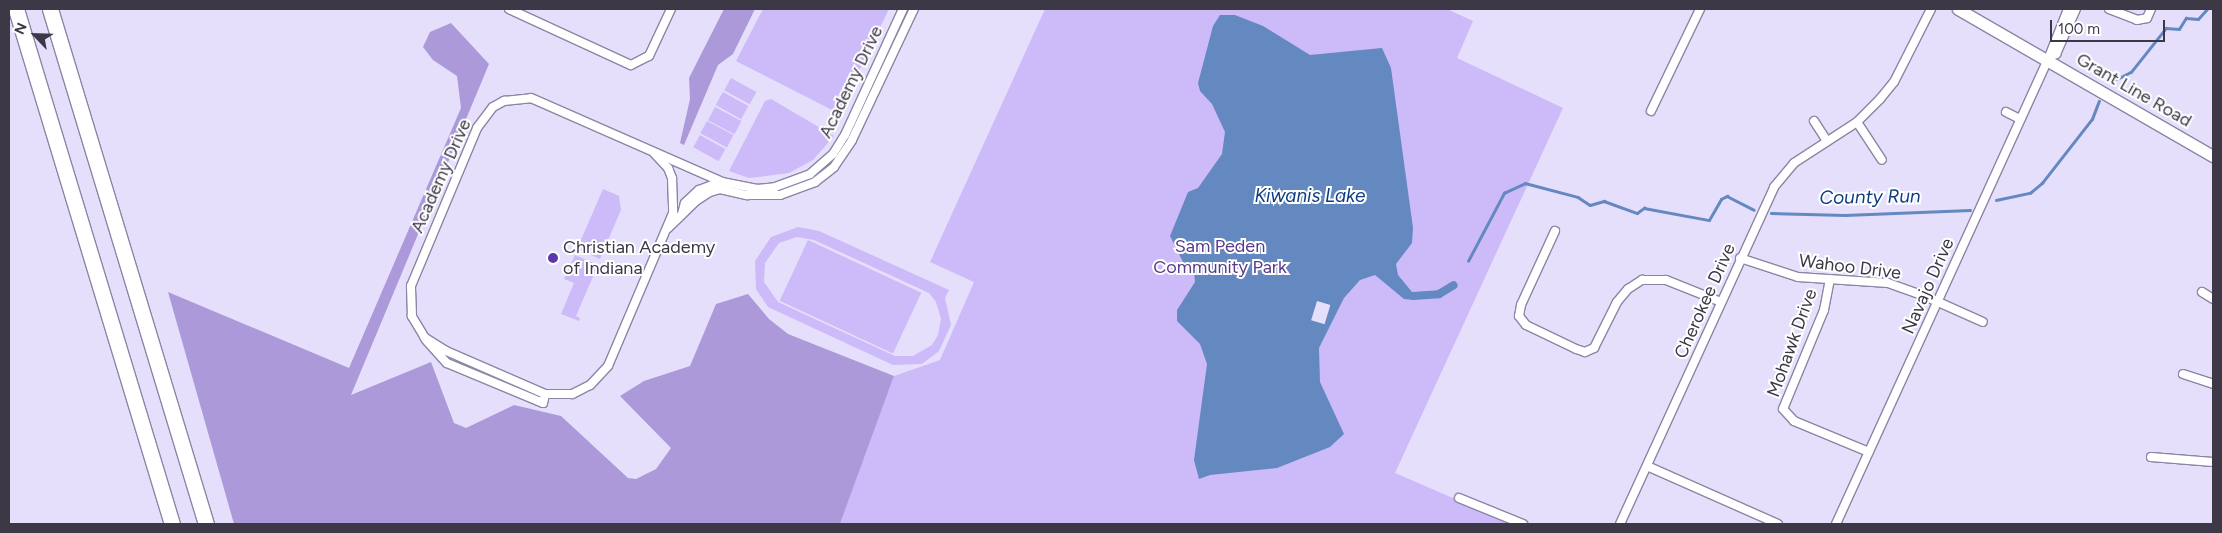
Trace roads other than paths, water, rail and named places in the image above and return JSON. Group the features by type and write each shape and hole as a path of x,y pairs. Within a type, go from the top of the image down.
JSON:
{"highway":[{"path":"16,9 172,524"},
{"path":"50,9 206,524"}],"main road":[{"name":"Grant Line Road","path":"1958,9 2048,58 2213,156"}],"street":[{"path":"509,9 632,65 649,56 671,9"},
{"name":"Academy Drive","path":"545,394 542,403 447,363 425,338 412,316 411,286 477,128 493,107 504,101 531,98 722,182 757,189 796,182 827,161 845,135 903,9"},
{"name":"Academy Drive","path":"666,231 710,192 720,189 747,195 780,195 815,182 834,167 852,140 914,9"},
{"path":"1651,111 1700,9"},
{"name":"Cherokee Drive","path":"1620,524 1740,258 1780,178 1802,157 1856,122 1894,82 1931,9"},
{"path":"2048,58 2068,9"},
{"path":"2048,58 2056,54 2076,9"},
{"path":"2109,9 2137,20 2147,18 2151,9"},
{"name":"Navajo Drive","path":"1836,524 2048,58"},
{"path":"2006,112 2020,119"},
{"path":"1814,121 1827,141"},
{"path":"1856,122 1882,160"},
{"name":"Academy Drive","path":"425,338 446,351 545,394 572,394 590,385 608,366 666,231 674,200 668,168 654,153"},
{"path":"681,216 685,204 703,187 722,182"},
{"path":"674,200 679,205 685,204"},
{"path":"1555,231 1518,316 1526,325 1576,349 1586,352 1594,348 1617,302 1628,289 1642,280 1666,280 1721,302"},
{"name":"Wahoo Drive","path":"1740,258 1780,273 1888,284 1983,322"},
{"name":"Mohawk Drive","path":"1830,279 1824,310 1783,409 1794,421 1868,452"},
{"path":"2202,292 2213,299"},
{"path":"2182,374 2213,384"},
{"path":"2151,457 2213,462"},
{"path":"1647,466 1778,524"},
{"path":"1459,498 1523,524"}],"water":[{"name":"Kiwanis Lake","path":"1220,15 1235,15 1263,26 1310,55 1382,48 1391,68 1413,228 1412,243 1396,264 1398,275 1412,292 1414,300 1404,299 1375,275 1360,280 1344,298 1319,348 1320,382 1344,434 1330,447 1277,468 1210,475 1199,479 1194,460 1207,364 1200,344 1177,321 1177,310 1195,282 1194,271 1185,266 1170,236 1188,192 1198,188 1222,154 1225,132 1212,104 1200,91 1198,83 1213,26"}],"waterway":[{"name":"County Run","path":"2111,82 2131,72 2166,28 2179,29 2186,18 2198,19 2207,9"},
{"name":"County Run","path":"1996,200 2030,193 2042,183 2092,119 2099,101"},
{"name":"County Run","path":"1468,261 1504,193 1525,183 1578,197 1590,205 1604,201 1637,213 1644,208 1709,220 1721,199 1727,196 1754,210"},
{"name":"County Run","path":"1771,213 1845,215 1970,210"},
{"name":"County Run","path":"1413,296 1439,294 1454,285"}],"place":[{"name":"Christian Academy of Indiana","path":"553,258"}],"park label":[{"name":"Sam Peden Community Park","path":"1220,257"}]}
